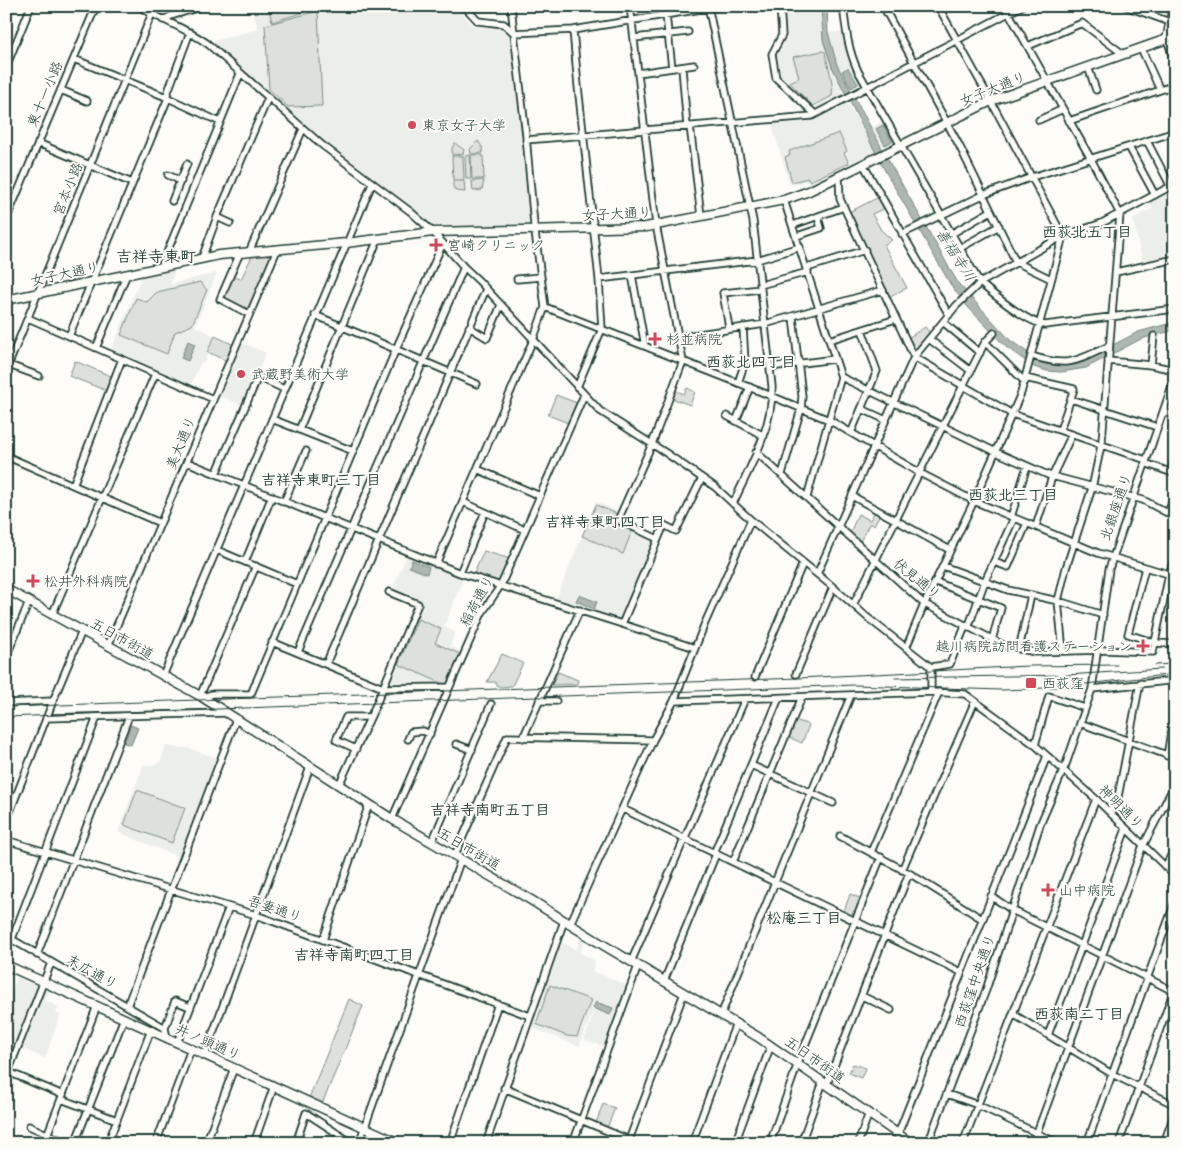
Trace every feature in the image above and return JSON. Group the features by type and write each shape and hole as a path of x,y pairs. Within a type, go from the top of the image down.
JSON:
{"main road":[{"path":"1171,37 1170,22 1174,6"},
{"name":"女子大通り","path":"6,300 202,258 240,253 346,243 433,232 656,225 784,200 839,177 991,101 1171,37"},
{"name":"五日市街道","path":"6,589 201,697 392,819 771,1045 869,1113 898,1137 911,1143"},
{"name":"井ノ頭通り","path":"6,965 399,1143"}],"street":[{"path":"6,67 31,6"},
{"name":"東十一小路","path":"6,220 96,6"},
{"path":"138,6 190,32 208,44 303,129 372,184 411,212 433,232 464,268 603,414 702,478 931,667 950,664 1013,518 1027,466"},
{"name":"宮本小路","path":"6,371 156,6"},
{"path":"164,20 204,6"},
{"path":"464,6 478,21 504,24 514,33 573,30 720,6"},
{"path":"436,564 533,340 545,307 534,229 518,58 511,6"},
{"path":"630,6 656,225 683,361 652,444 618,520 658,539"},
{"path":"665,6 672,68"},
{"path":"780,6 782,35 772,54 776,78 816,114"},
{"path":"843,6 846,38 851,56 867,88 980,283 999,298 1040,324 1045,325 1175,309"},
{"path":"883,6 946,123 1016,262 1051,279"},
{"path":"906,648 996,452 1025,380 1063,236 938,6"},
{"path":"1006,6 1120,214 1102,446 1092,488 1066,568 1058,601 1063,651"},
{"path":"526,140 812,116 1022,6"},
{"path":"1125,6 1170,22"},
{"path":"709,8 750,207 761,287 772,397 764,436 733,504"},
{"path":"1028,46 1082,23 1124,54"},
{"path":"573,30 599,279 602,329 576,387"},
{"path":"69,336 167,98 190,32"},
{"path":"634,38 688,32"},
{"path":"1171,37 1175,63"},
{"path":"1141,48 1160,90"},
{"path":"74,60 220,122"},
{"path":"638,73 694,66"},
{"path":"1088,67 1096,90"},
{"path":"682,68 701,216"},
{"path":"161,267 240,74"},
{"path":"1069,120 1175,85"},
{"path":"61,90 87,101"},
{"path":"202,258 217,217 268,98"},
{"path":"1039,120 1063,109"},
{"path":"249,252 303,129"},
{"path":"902,234 983,195 1032,177 1175,132"},
{"path":"817,574 914,357 948,315 980,283 1063,236 1102,223 1173,186 1147,141"},
{"path":"38,143 132,183"},
{"path":"1129,147 1155,195"},
{"path":"172,201 187,164"},
{"path":"863,164 948,315"},
{"path":"168,175 180,181"},
{"path":"839,177 840,199 914,357 1012,414 1146,461 1172,473 1175,460"},
{"path":"163,676 372,184"},
{"path":"784,200 841,377 807,498"},
{"path":"793,225 844,207"},
{"path":"951,234 991,211"},
{"path":"217,217 230,223"},
{"path":"797,236 821,228 818,217"},
{"path":"960,248 999,226"},
{"path":"299,430 378,239"},
{"path":"201,697 213,694 251,694 396,349 443,243"},
{"path":"599,279 757,260 800,247"},
{"name":"美大通り","path":"108,646 277,250"},
{"path":"729,328 723,293 761,287 865,250"},
{"path":"240,253 220,299 250,314"},
{"path":"1116,272 1175,259"},
{"path":"298,652 464,268"},
{"path":"96,348 127,274"},
{"path":"632,275 645,346"},
{"path":"517,280 541,277"},
{"path":"326,664 486,289"},
{"path":"679,337 765,324 883,290"},
{"path":"469,327 487,338 501,305"},
{"path":"545,307 829,420 920,473 974,501 1013,518 1112,558 1172,575"},
{"path":"316,315 477,384"},
{"path":"782,474 801,409 803,389 793,316"},
{"path":"28,318 213,399"},
{"path":"829,340 896,319"},
{"path":"943,322 980,353"},
{"path":"738,383 745,362 743,327"},
{"path":"851,433 877,371 862,330"},
{"path":"854,605 985,342 994,333"},
{"path":"1151,365 1154,336"},
{"path":"929,339 971,371"},
{"path":"985,342 1025,380 1074,389 1060,430"},
{"path":"1031,358 1069,363 1086,358 1109,347"},
{"path":"1108,358 1175,370"},
{"path":"73,485 122,359"},
{"path":"770,367 835,359"},
{"path":"9,365 38,376"},
{"path":"52,615 154,374"},
{"path":"216,474 258,377 284,389"},
{"path":"841,377 1052,477 1143,500 1175,517"},
{"name":"北銀座通り","path":"1080,723 1092,689 1112,558 1175,377"},
{"path":"736,421 750,387"},
{"name":"稲荷通り","path":"392,819 482,613 501,585 584,395"},
{"path":"1071,399 1157,427"},
{"path":"862,409 886,420"},
{"path":"1163,412 1175,415"},
{"path":"727,416 764,436"},
{"path":"272,419 353,451"},
{"path":"1036,526 1052,477 1072,434"},
{"path":"284,502 306,451"},
{"name":"伏見通り","path":"756,452 925,604 1003,646 1035,652 1098,650 1152,653 1155,643"},
{"path":"6,456 160,523"},
{"path":"187,462 460,573 695,648"},
{"path":"477,469 540,496"},
{"path":"622,624 664,525 676,531 702,478"},
{"path":"1168,514 1175,494"},
{"path":"244,562 272,496"},
{"path":"852,496 950,550"},
{"path":"462,502 525,530"},
{"path":"460,573 485,512"},
{"path":"486,1143 530,1016 567,923 623,809 653,740 674,701 751,520"},
{"path":"994,562 1008,567 1027,523"},
{"path":"217,550 297,584"},
{"path":"1155,643 1175,557"},
{"path":"755,677 804,563"},
{"path":"201,697 256,566"},
{"path":"943,566 1008,590 1058,601 1103,615"},
{"path":"1145,568 1128,634 1155,643 1175,644"},
{"path":"936,582 1001,608 992,640"},
{"path":"796,674 833,587"},
{"path":"339,785 383,688 418,604 389,592"},
{"path":"1019,649 1031,595"},
{"path":"6,658 29,602"},
{"path":"523,738 580,610"},
{"path":"7,820 82,631"},
{"path":"272,642 383,688 449,687"},
{"path":"931,667 931,692"},
{"path":"1092,689 1140,683 1175,682"},
{"path":"1108,811 1115,805 1118,797 1140,683"},
{"name":"神明通り","path":"674,701 931,692 965,694 1048,756 1096,799 1175,876"},
{"path":"871,852 939,692"},
{"path":"721,1015 851,695"},
{"path":"1035,745 1049,696 1085,708"},
{"path":"734,862 802,697"},
{"path":"664,981 779,698"},
{"path":"573,1143 635,964 684,839 744,699"},
{"path":"6,703 53,701"},
{"path":"540,701 556,701"},
{"path":"902,870 975,701"},
{"path":"432,842 491,704"},
{"path":"1167,756 1175,708"},
{"path":"46,718 227,713"},
{"path":"37,955 129,716"},
{"path":"9,938 46,851 97,717"},
{"path":"356,749 336,740 346,717 370,717"},
{"path":"127,1006 236,719"},
{"path":"1080,723 1175,758"},
{"name":"西荻窪中央通り","path":"928,1143 986,990 1040,825 1080,723"},
{"path":"408,739 411,732 422,731 430,734"},
{"path":"359,1143 419,975 458,857 508,737 653,740"},
{"path":"456,744 472,750"},
{"path":"898,1137 961,972 1048,756"},
{"path":"751,765 833,803"},
{"path":"204,1055 310,767"},
{"path":"1033,1143 1143,846 1175,784"},
{"path":"963,1143 1096,799"},
{"path":"323,940 369,804"},
{"path":"623,809 961,972"},
{"path":"1048,1035 1126,830"},
{"path":"840,836 909,873 982,919"},
{"name":"吾妻通り","path":"6,840 256,915 530,1016"},
{"path":"1165,867 1175,848"},
{"path":"770,1143 798,1064 880,857"},
{"path":"801,1143 862,996 909,873"},
{"path":"991,896 1012,910 1046,928 1174,990 1119,1143"},
{"path":"1087,1143 1175,902"},
{"path":"177,1042 228,907"},
{"name":"末広通り","path":"9,938 165,1028"},
{"path":"51,963 7,1071 116,1120"},
{"path":"504,1088 630,1142 684,993"},
{"path":"862,996 891,1010"},
{"path":"167,1038 165,1028 175,1001 190,1007"},
{"path":"450,1143 498,1004"},
{"path":"44,1143 97,1006"},
{"path":"1013,1014 1112,1074 1175,1105"},
{"path":"75,1143 124,1018"},
{"path":"692,1143 736,1024"},
{"path":"108,1143 151,1030"},
{"path":"735,1143 771,1045"},
{"path":"156,1143 191,1048"},
{"path":"206,1143 234,1068"},
{"path":"254,1143 274,1086"},
{"path":"947,1094 978,1105 1057,1143"},
{"path":"1164,1143 1175,1112"},
{"path":"858,1143 869,1113"},
{"path":"296,1143 306,1114 352,1143"},
{"path":"29,1126 67,1143"}],"shaded area":[{"name":"東京女子大学","path":"251,6 458,6 469,22 475,27 494,27 508,33 512,38 521,111 531,225 432,226 397,197 371,180 318,139 210,42 258,29"},
{"path":"268,6 304,6 305,12 272,22"},
{"path":"781,6 821,6 821,32 843,32 849,57 864,87 816,111 778,77 774,54 785,35"},
{"path":"821,6 827,6 828,32 837,65 891,165 958,283 1011,341 1037,359 1082,361 1138,332 1175,322 1175,330 1141,339 1086,368 1061,372 1047,371 1034,367 1006,347 967,306 952,287 884,169 832,67 823,40"},
{"path":"318,11 322,106 288,107 269,89 265,25"},
{"path":"825,52 830,74 832,96 813,106 789,82 799,77 793,57"},
{"path":"848,68 858,84 851,88 842,71"},
{"path":"845,101 871,143 878,139 872,128 883,121 895,142 894,144 884,149 879,141 872,146 875,154 809,187 806,181 790,185 771,122 813,118"},
{"path":"883,125 892,141 885,145 876,129"},
{"path":"839,133 847,151 844,153 849,163 810,181 808,178 792,182 785,157 790,155 789,151"},
{"path":"478,141 483,153 471,154 470,149"},
{"path":"455,143 464,150 463,154 452,155 452,148"},
{"path":"470,155 471,179 466,179 465,156"},
{"path":"471,155 483,155 484,179 472,179"},
{"path":"452,156 463,156 464,180 453,180"},
{"path":"484,180 482,190 473,191 472,181"},
{"path":"453,181 464,181 465,192 456,191 453,187"},
{"path":"1172,188 1175,191 1175,257 1143,263 1133,219 1152,209 1149,200"},
{"path":"879,197 885,208 872,214 881,230 892,240 884,245 907,288 888,297 849,212"},
{"path":"268,254 271,257 249,310 245,311 223,299 232,276 241,279 252,256"},
{"path":"176,268 170,284 217,273 195,326 214,336 204,363 201,362 190,387 111,351 142,275"},
{"path":"200,282 207,290 192,325 175,332 167,354 121,335 136,298 147,302 157,292"},
{"path":"925,327 930,333 913,351 908,338"},
{"path":"215,336 234,345 227,361 207,352"},
{"path":"188,341 195,344 188,361 181,358"},
{"name":"武蔵野美術大学","path":"240,342 266,353 242,405 217,395"},
{"path":"75,361 113,377 107,391 69,376"},
{"path":"687,388 695,392 690,405 671,398 674,390 684,394"},
{"path":"556,395 577,403 568,423 548,415"},
{"path":"596,502 620,512 616,521 655,541 620,621 556,599"},
{"path":"596,505 617,514 615,522 632,531 623,554 582,536"},
{"path":"875,511 880,514 874,525 869,524 860,542 850,533 858,514 870,520"},
{"path":"484,551 510,559 499,581 474,573"},
{"path":"407,555 464,577 444,627 455,632 450,646 463,652 448,686 390,686 388,683 421,603 392,591"},
{"path":"412,560 429,567 427,574 409,567"},
{"path":"579,595 597,602 594,609 576,601"},
{"path":"418,619 441,629 435,643 460,654 446,685 398,664"},
{"path":"502,654 523,663 512,686 500,687 495,682 487,682"},
{"path":"558,672 578,680 577,684 552,685"},
{"path":"795,720 809,725 802,743 788,737"},
{"path":"131,725 138,728 131,745 124,743"},
{"path":"166,746 187,748 218,758 181,858 118,832 144,764 150,766 160,763"},
{"path":"137,790 185,808 172,843 124,825"},
{"path":"850,894 862,899 857,911 854,910 851,917 843,914"},
{"path":"581,937 585,940 580,953 595,961 592,971 629,986 606,1047 584,1040 593,1012 579,1046 529,1027 560,941 576,950"},
{"path":"17,977 49,991 45,1001 59,1007 56,1013 60,1015 45,1058 15,1046 11,1058 6,1055 6,1004"},
{"path":"550,985 591,1000 577,1037 567,1036 536,1024"},
{"path":"349,999 363,1006 322,1104 309,1098"},
{"path":"596,1002 613,1008 610,1015 593,1008"},
{"path":"853,1064 866,1068 861,1078 849,1073"},
{"path":"603,1104 615,1108 607,1128 596,1123"}],"railway":[{"path":"1155,665 1175,664"},
{"path":"6,707 799,678 1028,666 1117,665"},
{"path":"895,678 1066,675 1162,669"},
{"path":"6,717 855,685 1001,690 1030,689 1175,674"}],"place":[{"name":"東京女子大学","path":"412,125"},
{"name":"宮崎クリニック","path":"436,245"},
{"name":"杉並病院","path":"655,339"},
{"name":"武蔵野美術大学","path":"241,374"},
{"name":"松井外科病院","path":"33,581"},
{"name":"越川病院訪問看護ステーション","path":"1143,646"},
{"name":"西荻窪","path":"1031,683"},
{"name":"山中病院","path":"1048,890"}],"district":[{"name":"西荻北五丁目","path":"1087,232"},
{"name":"吉祥寺東町","path":"156,257"},
{"name":"西荻北四丁目","path":"751,362"},
{"name":"吉祥寺東町三丁目","path":"321,480"},
{"name":"西荻北三丁目","path":"1013,495"},
{"name":"吉祥寺東町四丁目","path":"605,522"},
{"name":"吉祥寺南町五丁目","path":"490,810"},
{"name":"松庵三丁目","path":"804,918"},
{"name":"吉祥寺南町四丁目","path":"354,955"},
{"name":"西荻南二丁目","path":"1079,1014"}],"water label":[{"name":"善福寺川","path":"956,255"}]}
